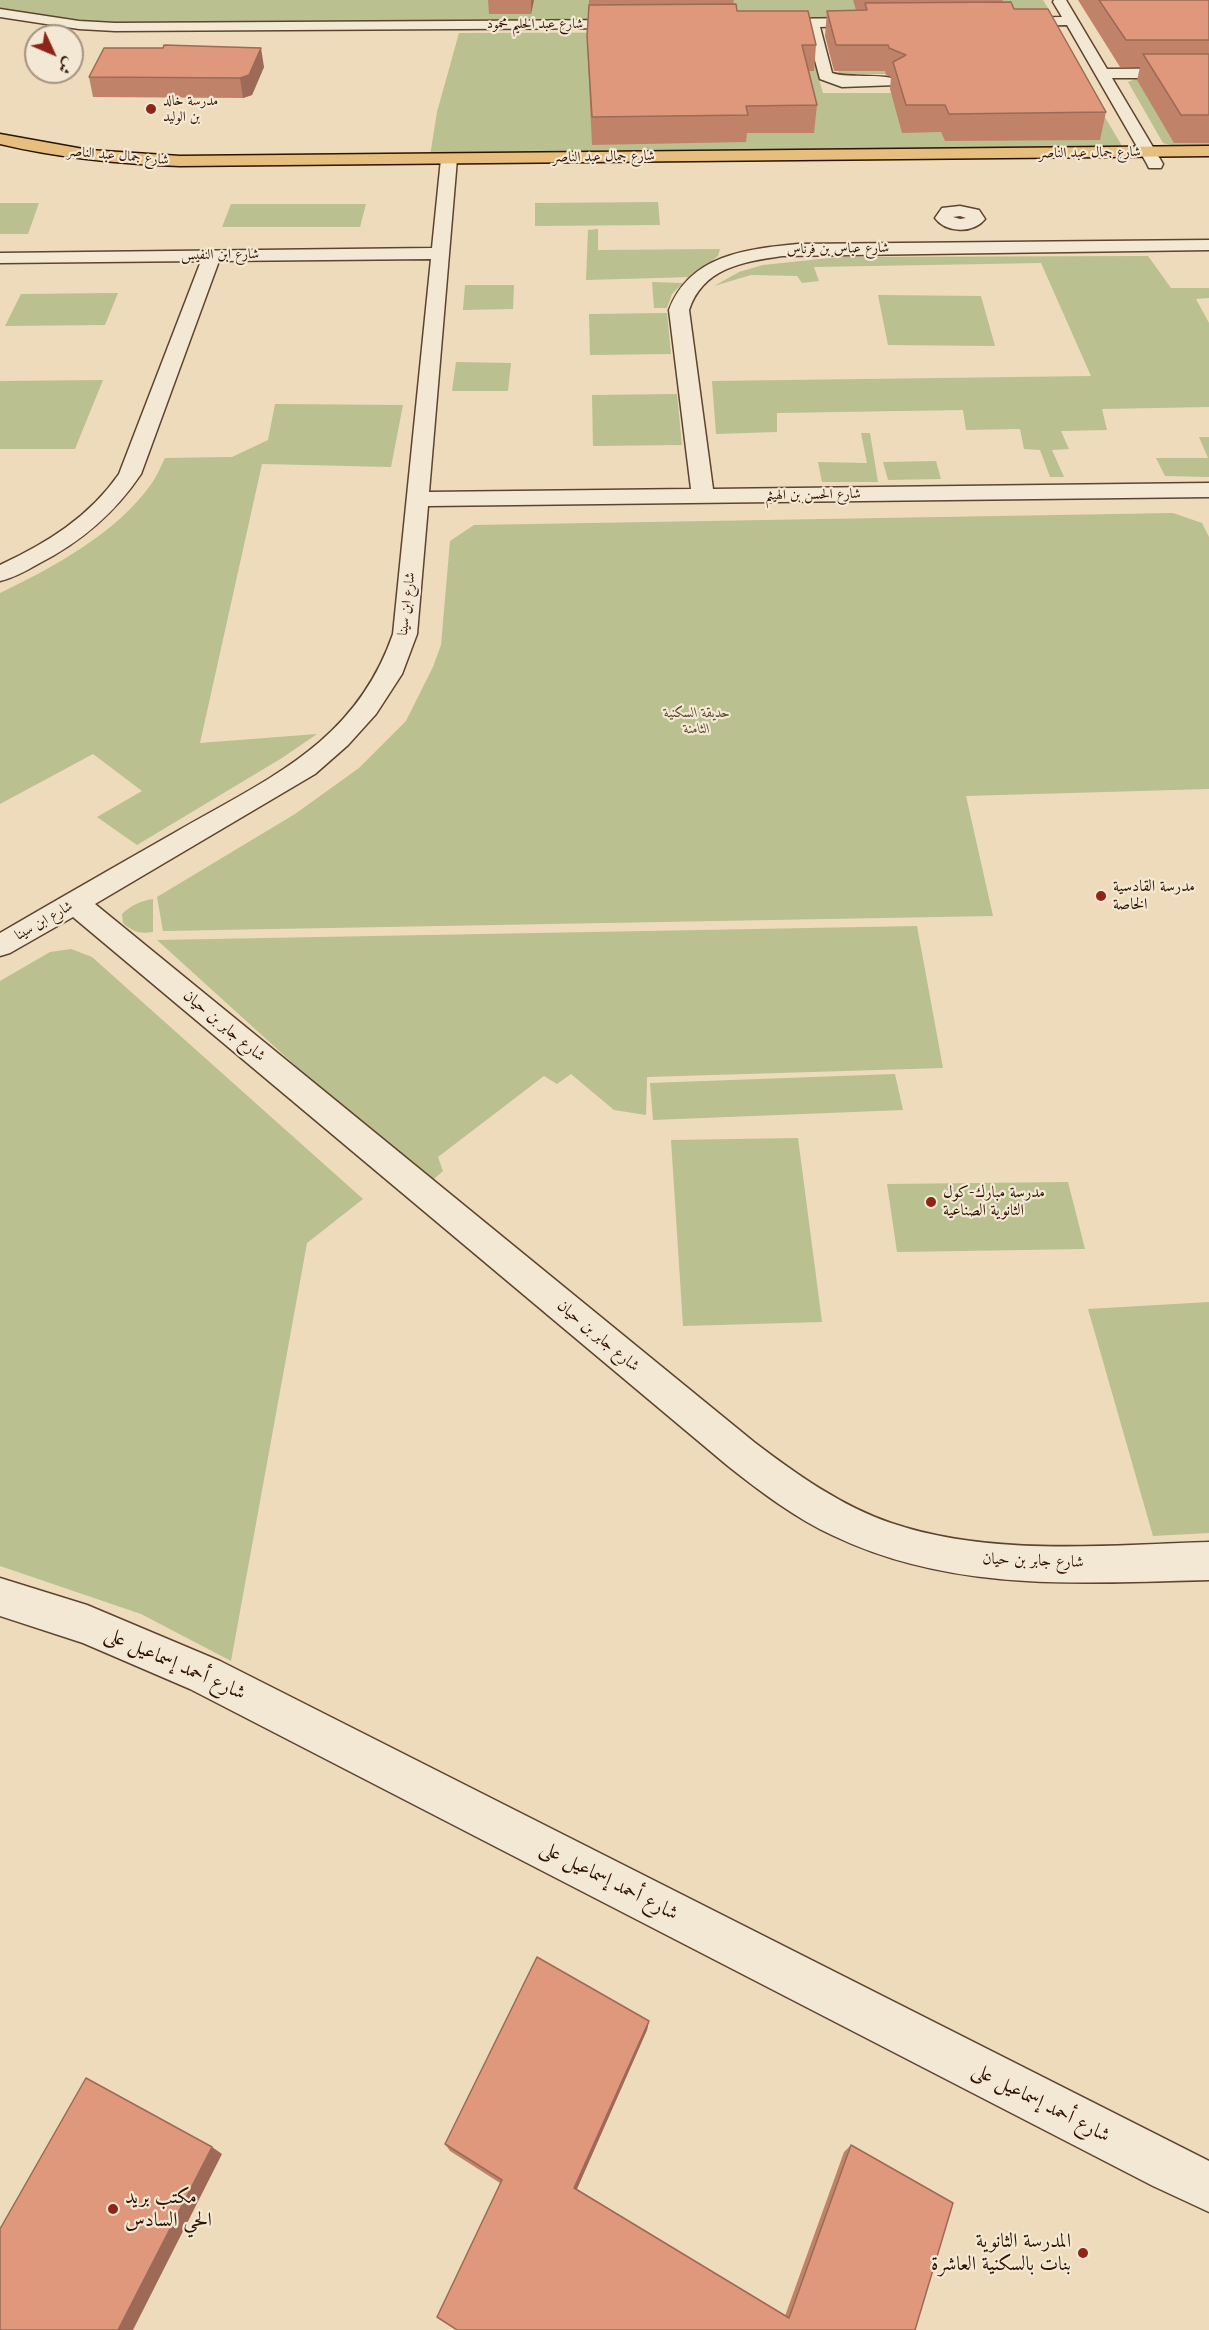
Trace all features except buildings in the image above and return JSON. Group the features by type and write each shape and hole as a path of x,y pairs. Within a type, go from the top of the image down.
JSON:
{"main road":[{"name":"شارع جمال عبد الناصر","path":"0,139 64,152 149,161 449,164"},
{"name":"شارع جمال عبد الناصر","path":"1151,158 1209,151"},
{"name":"شارع جمال عبد الناصر","path":"0,155 51,165 124,172 449,164 1151,158 1209,163"}],"street":[{"path":"1059,0 1151,158"},
{"name":"شارع عبد الحليم محمود","path":"0,13 115,27 645,24"},
{"path":"1000,22 1071,21"},
{"path":"753,23 883,22"},
{"path":"812,23 825,76 842,82 892,82"},
{"path":"1102,74 1209,73"},
{"name":"شارع ابن سينا","path":"0,946 306,768 330,749 367,710 392,672 405,634 449,164"},
{"name":"شارع عباس بن فرناس","path":"703,496 679,310 684,293 710,271 749,256 798,249 1209,244"},
{"name":"شارع ابن النفيس","path":"0,258 441,253"},
{"path":"0,574 53,547 76,532 95,518 122,488 130,474 212,255"},
{"name":"شارع الحسن بن الهيثم","path":"418,500 1209,490"},
{"name":"شارع جابر بن حيان","path":"75,903 741,1454 774,1480 811,1504 850,1525 892,1541 941,1554 991,1562 1209,1561"},
{"name":"شارع أحمد إسماعيل على","path":"0,1597 87,1625 215,1680 1209,2187"}],"green space":[{"path":"0,0 1043,0 1051,13 1048,18 105,25 0,12"},
{"path":"1054,31 1122,146 1115,149 430,156 437,112 459,33 805,32 823,93 909,93 903,74 839,74 827,33"},
{"path":"1138,78 1209,78 1209,149 1185,149 1163,143 1128,82"},
{"path":"658,202 660,225 535,226 535,203"},
{"path":"0,203 39,203 28,234 0,234"},
{"path":"231,204 366,204 360,227 222,227"},
{"path":"598,229 598,250 720,249 718,256 691,277 586,280 588,230"},
{"path":"1148,256 1171,288 1209,288 1209,298 1196,299 1209,323 1209,407 1102,409 1107,430 1061,431 1069,449 1052,450 1064,477 1050,477 1040,450 1024,449 1020,429 966,430 963,410 777,413 777,432 716,434 712,381 1091,376 1041,263 814,267 819,281 802,283 797,276 751,275 714,286 739,272 763,265 839,257"},
{"path":"652,282 683,283 672,294 667,308 654,308"},
{"path":"465,285 514,285 513,309 463,310"},
{"path":"118,293 105,325 5,326 21,294"},
{"path":"878,295 981,296 995,346 888,345"},
{"path":"667,313 671,354 590,355 589,314"},
{"path":"456,362 511,363 508,391 452,391"},
{"path":"103,380 75,449 0,449 0,381"},
{"path":"677,394 682,445 593,446 592,395"},
{"path":"275,404 403,405 391,467 262,464 200,743 317,734 282,758 137,845 97,817 142,791 93,754 0,804 0,593 63,560 103,533 138,501 154,480 165,458 232,457 268,440"},
{"path":"861,433 870,433 878,482 822,482 818,462 867,463"},
{"path":"1199,437 1209,437 1209,477 1165,476 1156,458 1208,458"},
{"path":"936,461 941,479 888,480 883,462"},
{"name":"حديقة السكنية الثامنة","path":"1173,513 1202,523 1209,537 1209,789 966,796 993,916 163,931 157,897 295,814 359,768 406,721 433,667 441,645 450,541 474,525"},
{"path":"153,899 153,932 137,932 123,923 122,914 140,902"},
{"path":"917,926 943,1068 647,1077 646,1115 614,1110 571,1074 557,1084 544,1076 438,1157 443,1171 427,1185 157,940"},
{"path":"71,949 92,957 363,1199 307,1243 231,1661 141,1614 0,1566 0,981 50,952"},
{"path":"895,1074 903,1110 653,1120 650,1083"},
{"path":"798,1138 822,1322 683,1326 671,1140"},
{"path":"1068,1182 1085,1249 897,1252 887,1184"},
{"path":"1209,1302 1209,1533 1153,1536 1088,1309"}],"place":[{"name":"مدرسة خالد بن الوليد","path":"151,109"},
{"name":"مدرسة القادسية الخاصة","path":"1101,896"},
{"name":"مدرسة مبارك-كول الثانوية الصناعية","path":"931,1202"},
{"name":"مكتب بريد الحي السادس","path":"113,2209"},
{"name":"المدرسة الثانوية بنات بالسكنية العاشرة","path":"1083,2253"}]}
